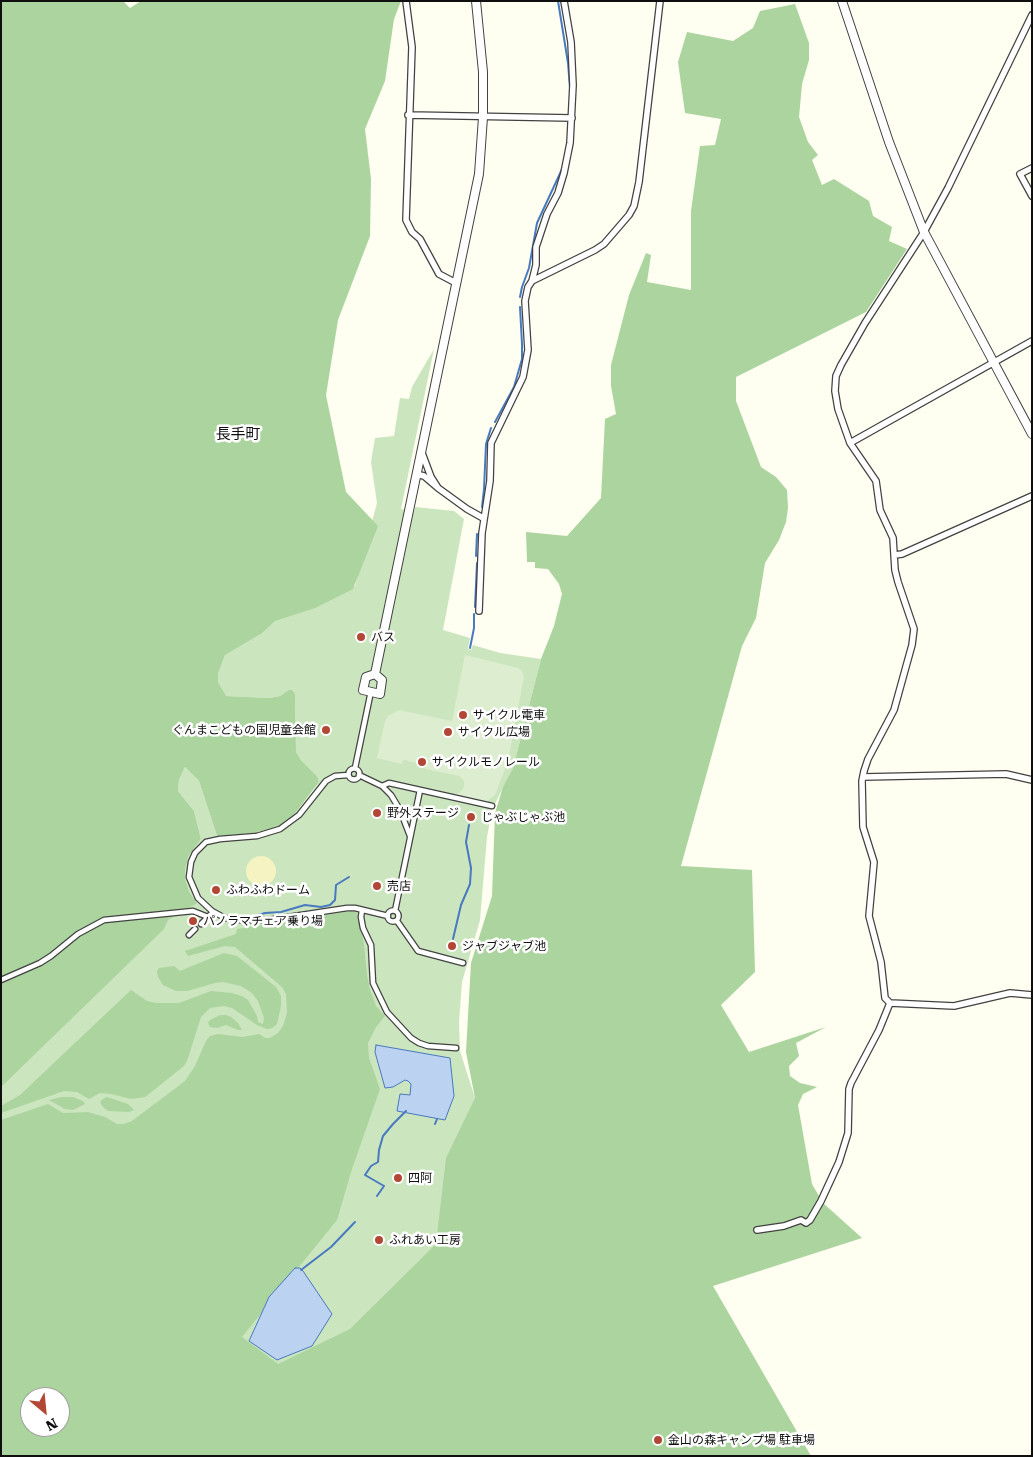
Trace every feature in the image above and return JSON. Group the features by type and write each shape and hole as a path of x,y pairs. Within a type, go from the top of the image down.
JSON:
{"street":[{"path":"406,1 412,47 408,115 406,220 412,232 420,239 440,274 456,283"},
{"path":"375,674 479,174 483,117 483,72 476,1"},
{"path":"480,611 483,518 489,495 493,438 521,383 527,360 528,335 525,301 536,265 536,247 547,214 558,192 570,143 573,84 571,51 564,1"},
{"path":"532,281 604,244 629,215 634,206 639,182 660,1"},
{"path":"842,1 889,142 924,232 1032,434"},
{"path":"1032,15 948,188 924,232 849,349 836,376 835,398 850,443 876,481 880,510 893,538 895,570 898,582 913,624 912,645 894,710 868,759 863,777 863,827 874,862 869,916 880,962 885,998 890,1003 954,1006 1010,992 1032,995"},
{"path":"408,115 572,118"},
{"path":"1032,168 1020,174 1032,196"},
{"path":"850,443 1032,341"},
{"path":"421,451 430,477 438,488"},
{"path":"416,474 424,476 467,509 483,518"},
{"path":"894,555 902,554 1032,496"},
{"path":"370,696 355,768 359,775 382,786 390,795 400,810 410,836"},
{"path":"348,774 350,769 355,768"},
{"path":"348,774 352,779 356,779 359,775"},
{"path":"348,774 335,776 326,781 299,815 280,829 257,836 212,840 200,846 191,862 188,876 198,898 213,912 225,918 254,921 347,908 388,916 392,922 397,921"},
{"path":"863,777 1006,774 1032,780"},
{"path":"382,786 389,783 492,806"},
{"path":"397,921 399,916 395,911 420,790"},
{"path":"362,910 363,928 371,945 373,984 387,1012 414,1040 428,1046 456,1048"},
{"path":"1,980 40,963 78,934 104,920 193,911 208,917"},
{"path":"388,916 391,912 395,911"},
{"path":"201,924 213,912"},
{"path":"397,921 418,951 463,963"},
{"path":"189,935 195,929"},
{"path":"757,1230 784,1226 801,1220 806,1223 810,1220 839,1162 848,1133 848,1098 851,1083 879,1030 890,1003"}],"green space":[{"path":"1,1 123,1 130,8 141,1 401,1 394,19 385,81 365,129 371,179 370,236 338,320 326,395 346,492 378,526 353,589 315,608 275,621 262,633 225,655 218,674 218,682 226,696 269,698 280,696 292,690 295,694 296,752 301,760 317,776 319,782 293,816 276,828 252,833 217,836 199,781 185,767 179,780 178,791 194,811 201,839 188,857 185,879 189,892 197,903 168,920 164,929 1,1087"},
{"path":"795,4 809,43 809,60 802,84 799,117 808,142 818,155 812,160 822,185 834,179 869,201 873,216 892,227 889,241 907,249 866,312 736,377 736,401 761,467 776,477 787,490 788,508 786,522 779,540 765,563 756,618 742,646 681,866 752,870 755,972 721,1005 749,1052 826,1027 796,1043 799,1056 789,1066 790,1076 800,1083 817,1087 803,1094 798,1105 812,1184 823,1203 862,1238 713,1286 811,1456 1,1456 1,1120 48,1104 63,1113 88,1112 105,1117 117,1124 124,1124 132,1121 185,1081 210,1036 218,1034 242,1037 259,1034 265,1038 270,1038 278,1033 283,1026 287,1013 286,994 282,987 235,947 225,946 188,956 185,951 236,934 237,929 352,911 356,912 364,944 370,990 376,1006 385,1016 376,1027 368,1043 369,1058 380,1089 352,1169 337,1220 242,1337 278,1364 350,1329 436,1244 446,1158 475,1098 466,1052 471,963 492,896 495,813 503,787 513,768 541,659 554,626 562,594 559,584 548,569 535,568 535,562 527,562 526,532 567,536 601,498 605,419 616,414 611,386 611,365 629,295 646,253 651,255 647,282 691,290 691,211 700,146 715,145 721,119 685,113 678,62 687,32 733,41 753,28 760,11"},
{"path":"434,349 401,509 414,512 415,507 454,511 464,519 443,630 470,638 468,649 471,650 473,645 500,653 541,659 513,768 492,810 487,837 480,920 462,982 459,1022 460,1051 475,1098 445,1261 364,1342 266,1388 218,1352 325,916 280,923 287,985 295,1004 287,1031 199,1074 125,1130 1,1127 1,972 188,857 201,839 194,811 178,791 179,780 185,767 199,781 217,836 252,833 276,828 293,816 313,791 319,782 317,776 301,760 296,752 295,694 289,691 280,696 269,698 225,696 218,682 218,674 225,655 239,632 355,586 377,503 371,462 375,438 394,436 400,398 409,399 412,387"},
{"name":"サイクル広場","path":"465,655 518,668 522,671 524,677 508,761 495,795 486,802 452,795 459,793 464,787 464,781 459,776 425,769 426,765 407,760 403,760 402,764 377,758 385,721 388,716 399,710 452,721"},
{"path":"224,953 237,956 276,987 281,996 281,1006 277,1024 272,1028 267,1029 257,1025 232,1008 224,1006 210,1008 201,1017 184,1066 145,1097 131,1099 100,1093 89,1099 77,1092 64,1091 1,1113 1,1106 20,1095 131,990 147,1001 156,1003 179,1003 211,991 232,993 248,1000 257,1016 258,1022 263,1024 264,1018 258,1001 252,993 241,986 223,982 187,991 176,991 163,985 158,977 157,971 159,968 174,966 180,971"},
{"path":"220,1015 231,1017 242,1030 226,1025 217,1028 210,1027 208,1023 210,1020"},
{"path":"73,1097 83,1101 85,1104 73,1110 65,1109 49,1100"},
{"path":"107,1097 128,1104 134,1110 129,1112 108,1111 100,1102"}],"sand":[{"path":"261,856 271,861 276,871 271,881 261,886 251,881 246,871 251,861"}],"water":[{"path":"376,1045 450,1058 454,1096 445,1120 397,1111 400,1094 410,1095 411,1084 405,1080 393,1087 385,1088 375,1052"},
{"path":"295,1268 300,1268 303,1271 332,1314 312,1346 277,1360 249,1341 269,1297"}],"waterway":[{"path":"558,1 570,88"},
{"path":"520,297 529,268 537,223 563,167"},
{"path":"495,422 514,387 522,359 520,307"},
{"path":"482,507 486,444 491,428"},
{"path":"476,556 477,534"},
{"path":"475,607 477,563"},
{"path":"470,648 474,628 474,614"},
{"path":"453,939 461,905 470,884 471,868 466,842 469,825"},
{"path":"252,917 265,913 281,912 305,905 321,907 330,905 335,900 336,885 349,877"},
{"path":"377,1196 384,1186 365,1175 371,1166 378,1162 383,1136 406,1111"},
{"path":"435,1124 437,1119"},
{"path":"301,1270 331,1247 355,1222"}],"place":[{"name":"バス","path":"361,637"},
{"name":"サイクル電車","path":"463,715"},
{"name":"ぐんまこどもの国児童会館","path":"326,730"},
{"name":"サイクル広場","path":"448,732"},
{"name":"サイクルモノレール","path":"422,762"},
{"name":"野外ステージ","path":"377,813"},
{"name":"じゃぶじゃぶ池","path":"471,817"},
{"name":"売店","path":"377,886"},
{"name":"ふわふわドーム","path":"216,890"},
{"name":"パノラマチェア乗り場","path":"193,921"},
{"name":"ジャブジャブ池","path":"452,946"},
{"name":"四阿","path":"398,1178"},
{"name":"ふれあい工房","path":"379,1240"},
{"name":"金山の森キャンプ場 駐車場","path":"658,1440"}],"district":[{"name":"長手町","path":"238,435"}]}
